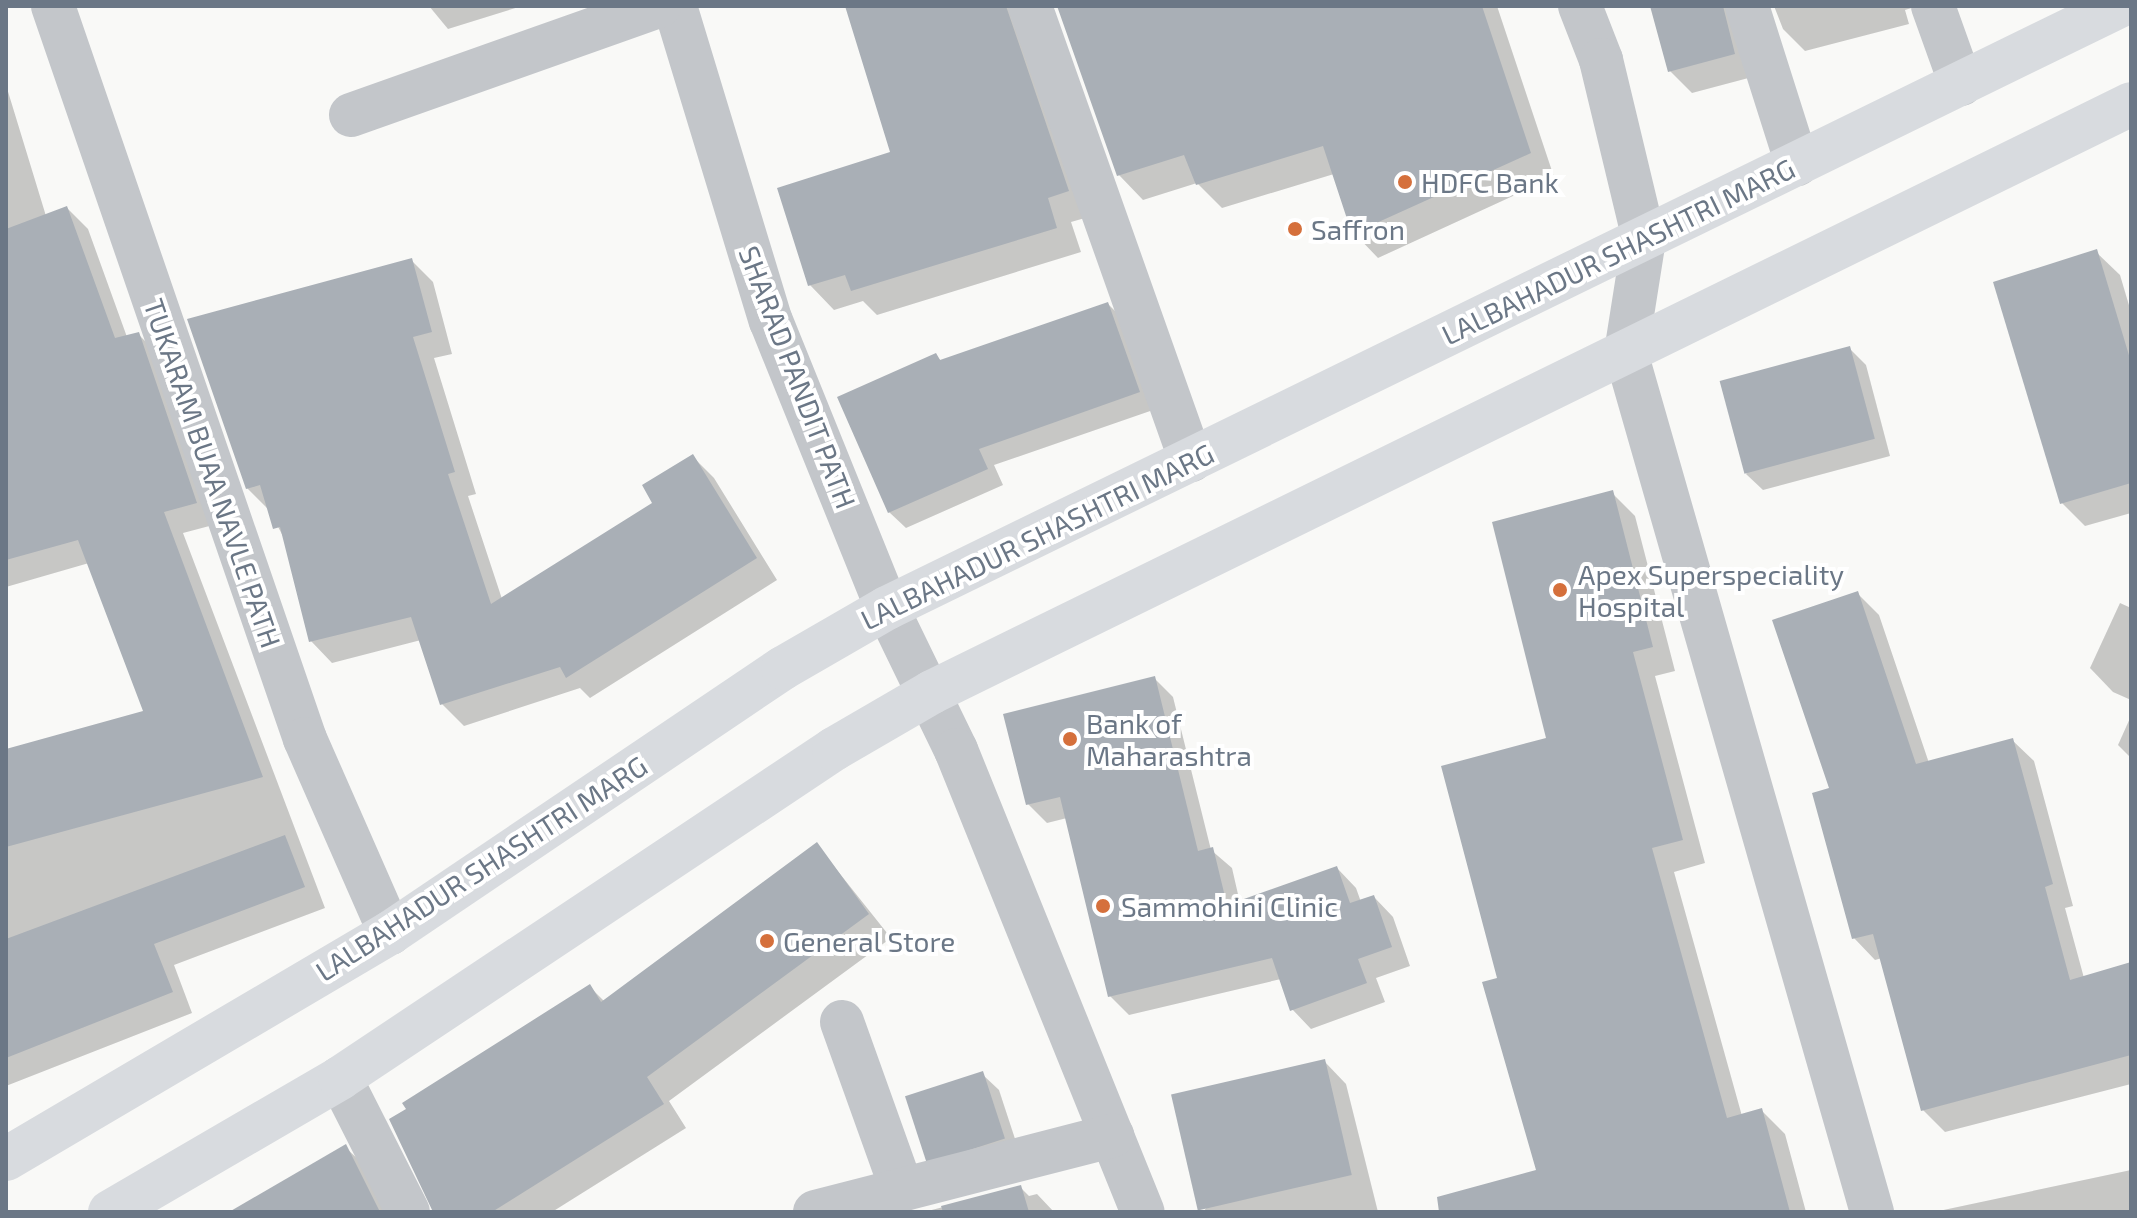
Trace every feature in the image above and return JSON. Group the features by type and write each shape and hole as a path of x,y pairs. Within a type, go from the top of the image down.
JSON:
{"main road":[{"name":"LALBAHADUR SHASHTRI MARG","path":"6,1159 390,933 783,668 887,608 2119,6"},
{"path":"110,1212 340,1078 834,749 932,692 2131,104"}],"street":[{"name":"TUKARAM BUAA NAVLE PATH","path":"53,6 305,739 390,933"},
{"path":"351,115 659,6"},
{"name":"SHARAD PANDIT PATH","path":"675,6 771,321 887,608 932,692 1143,1212"},
{"path":"1030,6 1191,460"},
{"path":"1580,6 1601,60 1644,239 1626,353 1872,1212"},
{"path":"1747,6 1797,164"},
{"path":"1933,6 1961,84"},
{"path":"842,1022 902,1190"},
{"path":"340,1078 408,1212"},
{"path":"815,1212 1112,1136"}],"building":[{"path":"845,6 1006,6 1069,191 1048,198 1057,228 851,291 845,275 808,286 777,188 890,152"},
{"path":"1057,6 1482,6 1531,153 1352,234 1323,146 1196,185 1184,155 1117,176"},
{"path":"1650,6 1723,6 1735,54 1668,72"},
{"path":"67,206 115,338 139,332 197,503 164,512 263,777 6,847 6,749 143,711 78,540 6,560 6,229"},
{"path":"2097,249 2131,362 2131,483 2060,504 1993,282"},
{"path":"412,258 432,332 413,337 455,472 448,474 491,604 652,503 642,485 693,454 757,558 566,678 560,667 440,705 411,617 309,642 280,527 273,529 260,485 246,489 187,319"},
{"path":"1108,302 1140,392 979,449 988,469 888,513 837,397 936,353 940,360"},
{"path":"1850,346 1875,439 1744,474 1720,381"},
{"path":"1613,490 1653,647 1633,652 1683,840 1652,848 1727,1118 1762,1108 1790,1212 1439,1212 1437,1197 1536,1170 1482,982 1497,978 1441,766 1546,738 1492,522"},
{"path":"1858,591 1916,764 2013,738 2053,884 2045,887 2070,980 2131,962 2131,1055 1921,1111 1873,934 1852,939 1812,793 1829,788 1772,620"},
{"path":"1155,676 1198,851 1213,847 1227,905 1337,866 1350,903 1374,895 1392,947 1358,959 1367,983 1290,1011 1272,958 1108,997 1060,797 1026,805 1003,714"},
{"path":"285,835 305,887 154,944 173,992 6,1058 6,939"},
{"path":"817,842 869,914 647,1077 664,1104 492,1212 433,1212 389,1119 406,1109 402,1103 590,984 601,1002"},
{"path":"1325,1059 1352,1175 1198,1210 1171,1095"},
{"path":"983,1071 1005,1139 927,1164 905,1096"},
{"path":"346,1144 380,1212 229,1212"},
{"path":"1021,1185 1029,1212 943,1212 941,1206"}],"place":[{"name":"HDFC Bank","path":"1405,182"},
{"name":"Saffron","path":"1295,229"},
{"name":"Apex Superspeciality Hospital","path":"1560,590"},
{"name":"Bank of Maharashtra","path":"1070,739"},
{"name":"Sammohini Clinic","path":"1103,906"},
{"name":"General Store","path":"767,941"}]}
